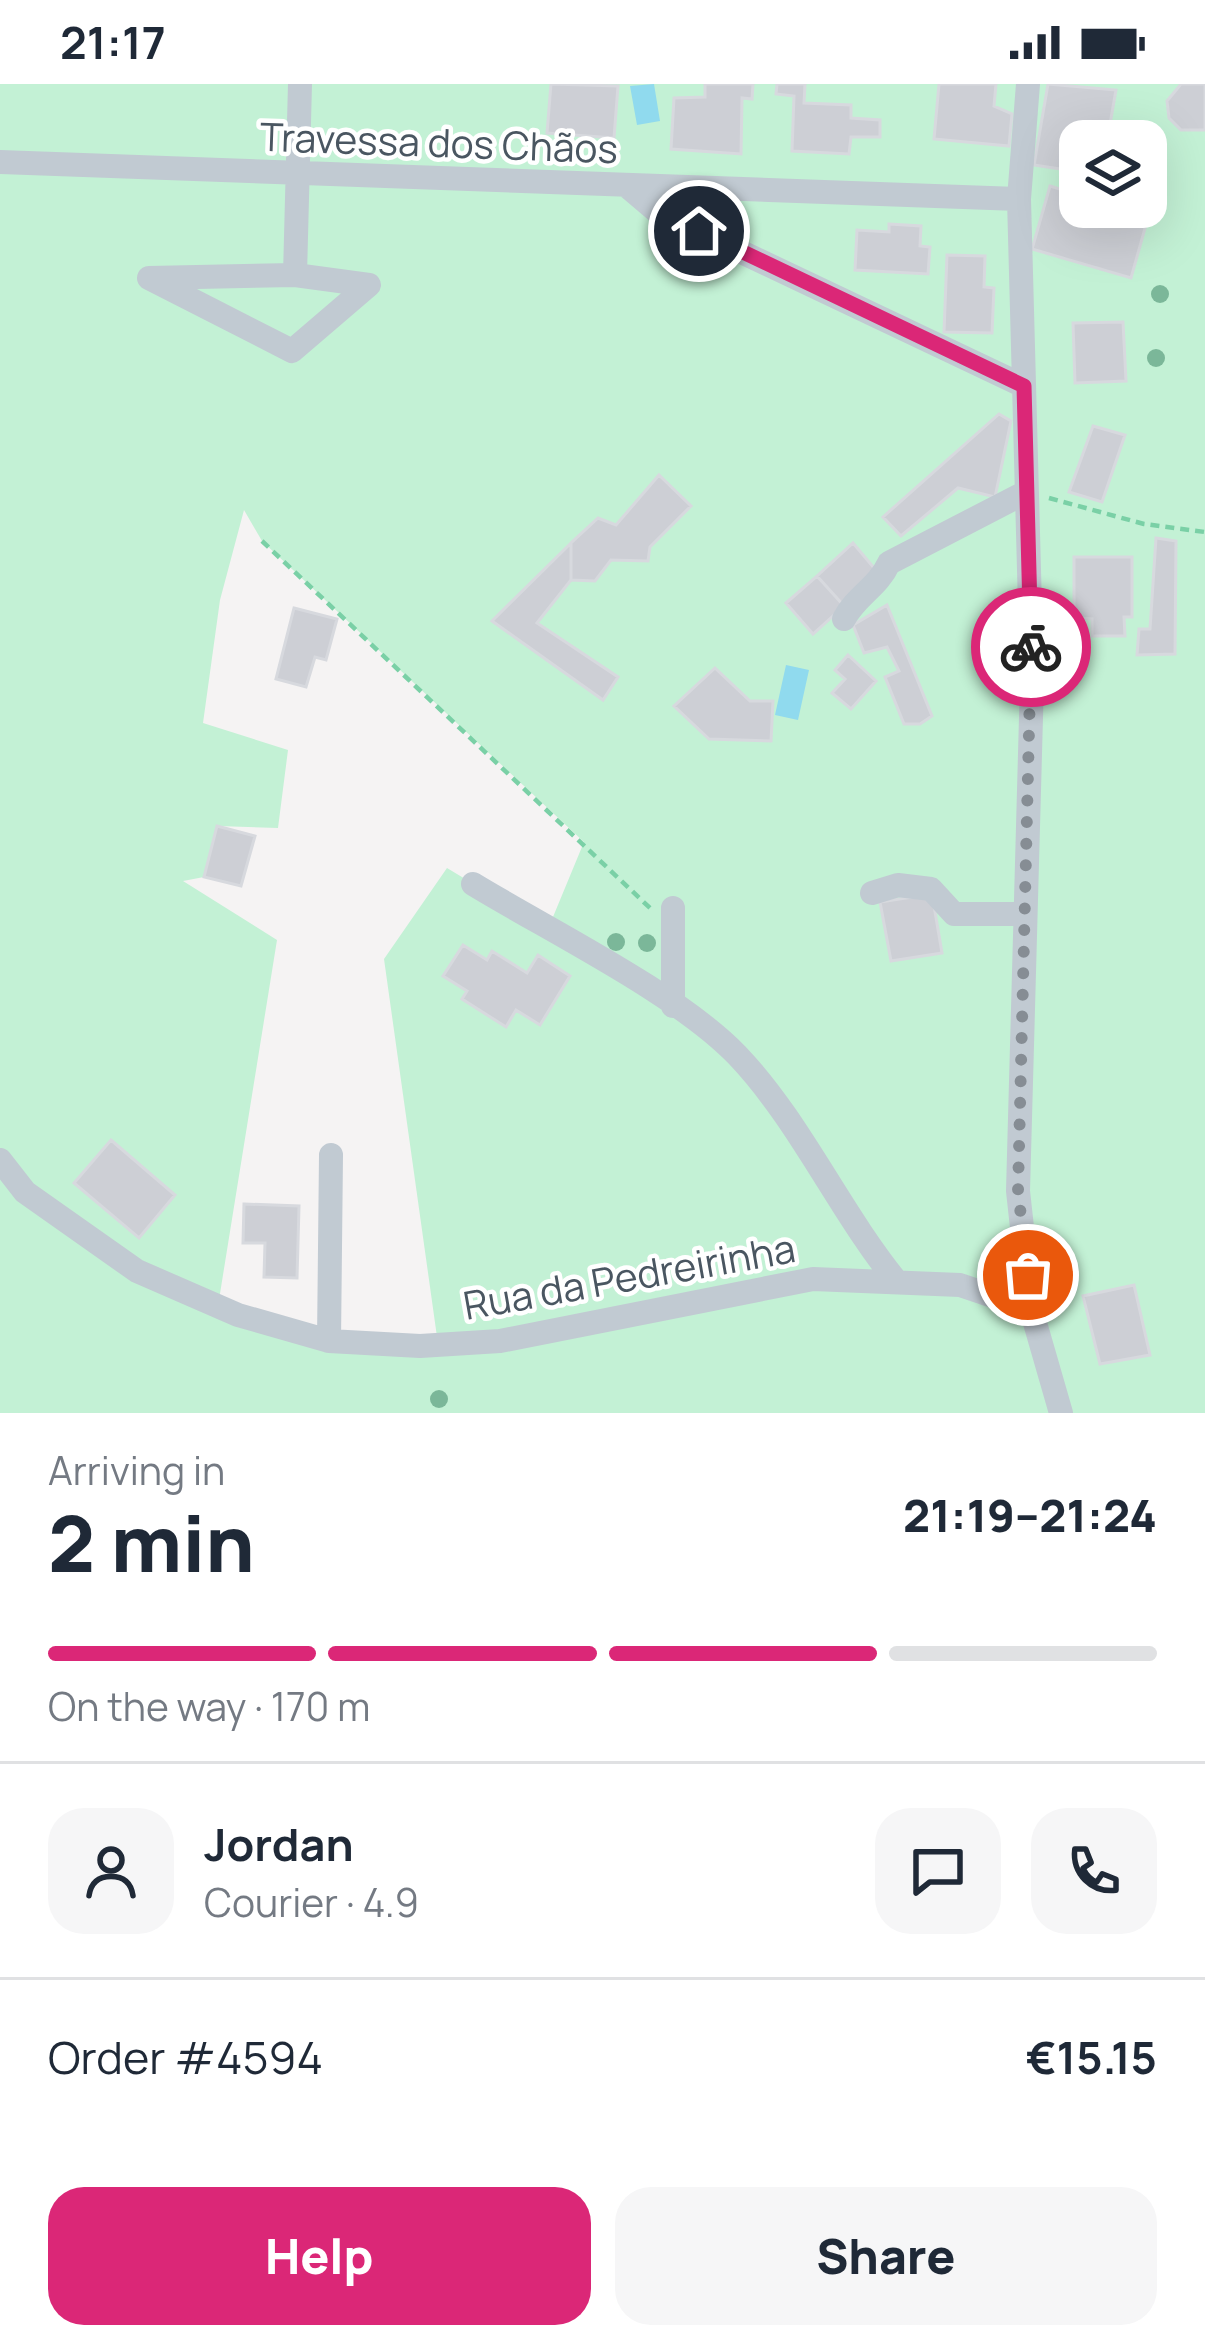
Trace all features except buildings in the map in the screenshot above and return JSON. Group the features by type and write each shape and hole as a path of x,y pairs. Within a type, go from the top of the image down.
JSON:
{"street":[{"path":"295,275 300,84"},
{"path":"1028,84 1019,199 1031,681 1018,1191 1031,1309 1061,1413"},
{"name":"Travessa dos Chãos","path":"0,162 1019,199"},
{"path":"626,185 659,213 1024,386"},
{"path":"295,275 369,285 292,351 149,278 170,278 295,275"},
{"path":"844,619 853,602 878,584 889,562 1027,492"},
{"path":"473,884 673,1006 738,1057 855,1230 897,1282"},
{"path":"872,893 898,885 932,889 954,914 1025,914"},
{"path":"673,1006 674,920"},
{"path":"329,1341 331,1155"},
{"name":"Rua da Pedreirinha","path":"0,1160 25,1192 137,1271 238,1315 329,1341 419,1346 500,1341 813,1279 959,1286 1031,1309"}],"path":[{"path":"1027,492 1144,524 1205,532"},
{"path":"262,541 674,920"}],"green space":[{"path":"0,84 1205,84 1205,1413 0,1413","holes":["244,510 262,541 584,842 548,929 447,868 384,959 438,1344 239,1315 218,1306 277,940 183,881 204,877 217,826 278,828 288,750 203,723 220,600"]}],"water":[{"path":"654,84 660,121 637,125 630,86"},
{"path":"786,665 809,670 798,720 775,715"}],"way so far":[{"path":"1028,1275 1018,1191 1031,647"}],"route":[{"path":"699,231 1024,386 1031,647"}]}
